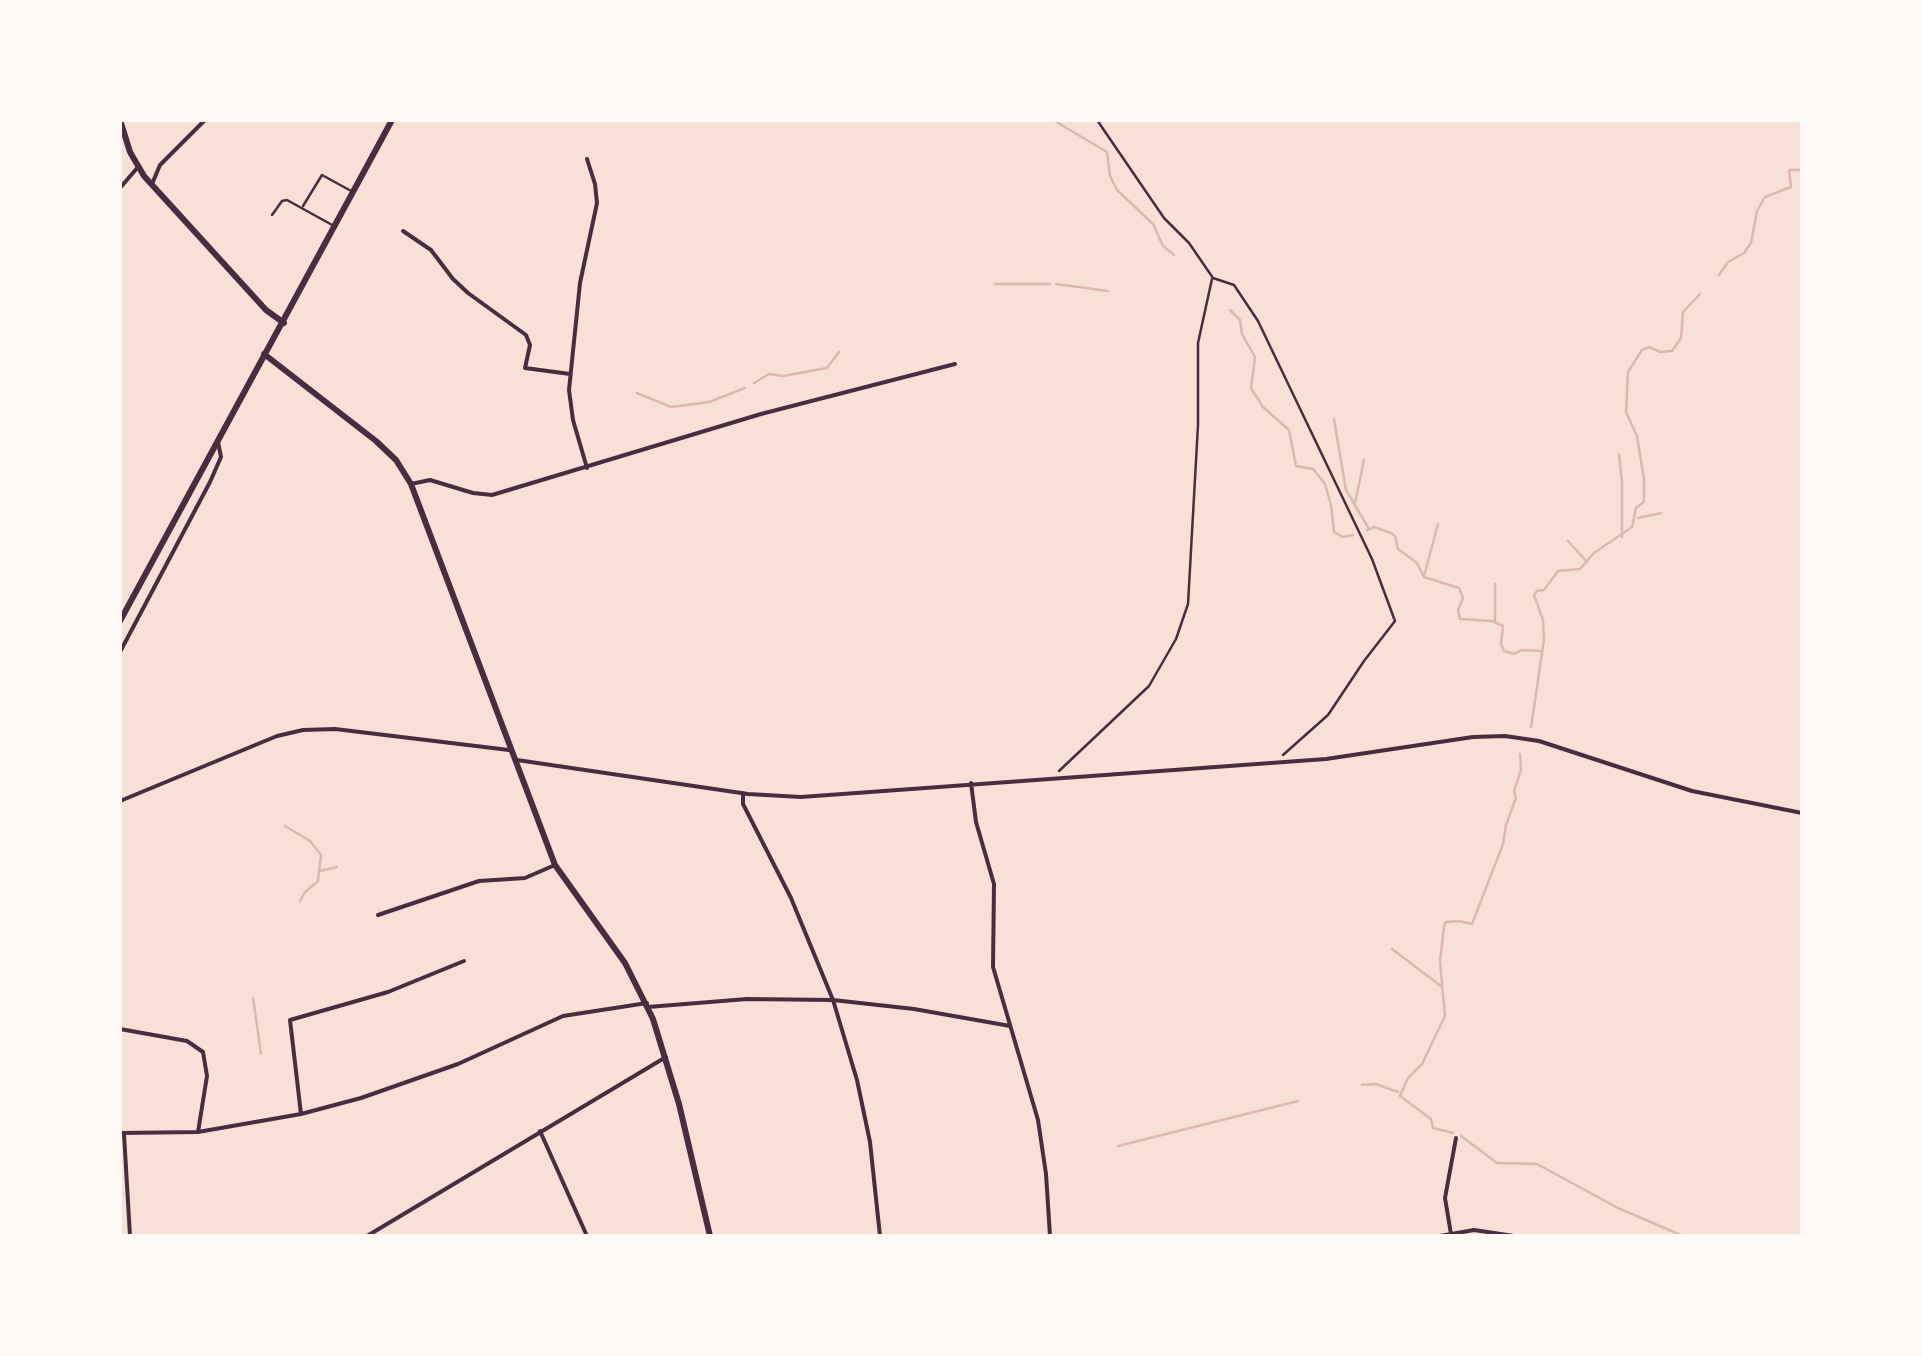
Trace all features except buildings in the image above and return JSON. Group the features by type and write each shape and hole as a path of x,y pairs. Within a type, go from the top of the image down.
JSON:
{"main road":[{"path":"120,120 138,167 266,310 284,322"},
{"path":"120,621 392,120"},
{"path":"264,354 376,440 412,484 554,865 624,963 647,1005 666,1057 710,1236"}],"street":[{"path":"152,184 160,165 205,120"},
{"path":"587,159 596,203 580,283 570,374 573,420 587,468"},
{"path":"120,188 138,167"},
{"path":"403,232 431,250 452,280 526,335 530,345 525,368 570,374"},
{"path":"412,484 430,480 473,494 492,495 761,414 955,364"},
{"path":"120,652 210,482 221,457 218,442"},
{"path":"120,801 277,736 304,730 335,728 509,750"},
{"path":"512,759 743,793 801,797 1359,756 1505,736 1539,741 1692,791 1802,813"},
{"path":"971,783 976,822 994,884 993,966 1038,1120 1050,1236"},
{"path":"743,793 743,804 792,898 832,1000 857,1080 870,1142 880,1236"},
{"path":"378,915 479,881 524,878 554,865"},
{"path":"300,1114 290,1020 388,992 464,961"},
{"path":"130,1236 122,1134 198,1132 300,1114 372,1095 442,1070 563,1016 647,1005 747,999 832,1000 1010,1026"},
{"path":"120,1029 187,1041 203,1052 208,1068 198,1132"},
{"path":"367,1236 666,1057"},
{"path":"540,1131 587,1236"},
{"path":"1451,1234 1445,1198 1456,1138"},
{"path":"120,1224 129,1225"},
{"path":"1440,1236 1514,1236"}],"lane":[{"path":"302,207 322,175 354,192"},
{"path":"272,215 284,200 335,226"}],"path":[{"path":"1097,120 1164,218 1189,243 1213,278 1234,284 1258,321 1372,558 1395,622 1328,714 1286,752 1282,762"},
{"path":"1053,777 1149,686 1176,639 1188,604 1198,424 1198,343 1213,278"}],"waterway":[{"path":"1053,120 1107,152 1110,176 1117,190 1153,224 1163,246 1174,255"},
{"path":"1719,275 1751,243 1757,211 1765,197 1791,187 1789,170 1802,170"},
{"path":"995,284 1050,284"},
{"path":"1056,284 1108,291"},
{"path":"1531,727 1544,640 1543,620 1534,595 1544,590 1558,571 1580,569 1594,553 1632,527 1636,508 1644,502 1644,479 1637,436 1626,412 1628,372 1642,350 1649,347 1660,352 1672,351 1681,338 1683,312 1700,294"},
{"path":"1230,310 1240,320 1242,334 1255,357 1251,388 1263,407 1289,430 1296,466 1313,469 1325,484 1334,532 1343,537 1353,535"},
{"path":"754,383 769,374 783,376 827,368 839,352"},
{"path":"637,393 671,407 709,402 745,388"},
{"path":"1334,419 1346,490 1368,527"},
{"path":"1619,454 1622,537"},
{"path":"1355,503 1364,460"},
{"path":"1638,518 1661,513"},
{"path":"1424,576 1438,524"},
{"path":"1367,530 1374,527 1391,533 1398,549 1417,563 1424,577 1459,588 1463,598 1458,610 1460,619 1492,621 1503,626 1504,651 1541,651"},
{"path":"1568,541 1587,562"},
{"path":"1495,584 1495,621"},
{"path":"1453,1133 1433,1128 1431,1119 1400,1096 1408,1078 1422,1064 1445,1016 1440,961 1444,926 1446,922 1459,921 1472,924 1516,798 1520,754"},
{"path":"285,826 310,841 321,855 318,881 300,901"},
{"path":"320,871 337,867"},
{"path":"1392,949 1442,987"},
{"path":"253,998 261,1054"},
{"path":"1362,1085 1376,1084 1398,1092"},
{"path":"1118,1146 1298,1101"},
{"path":"1461,1136 1497,1163 1537,1164 1618,1208 1683,1236"}]}
